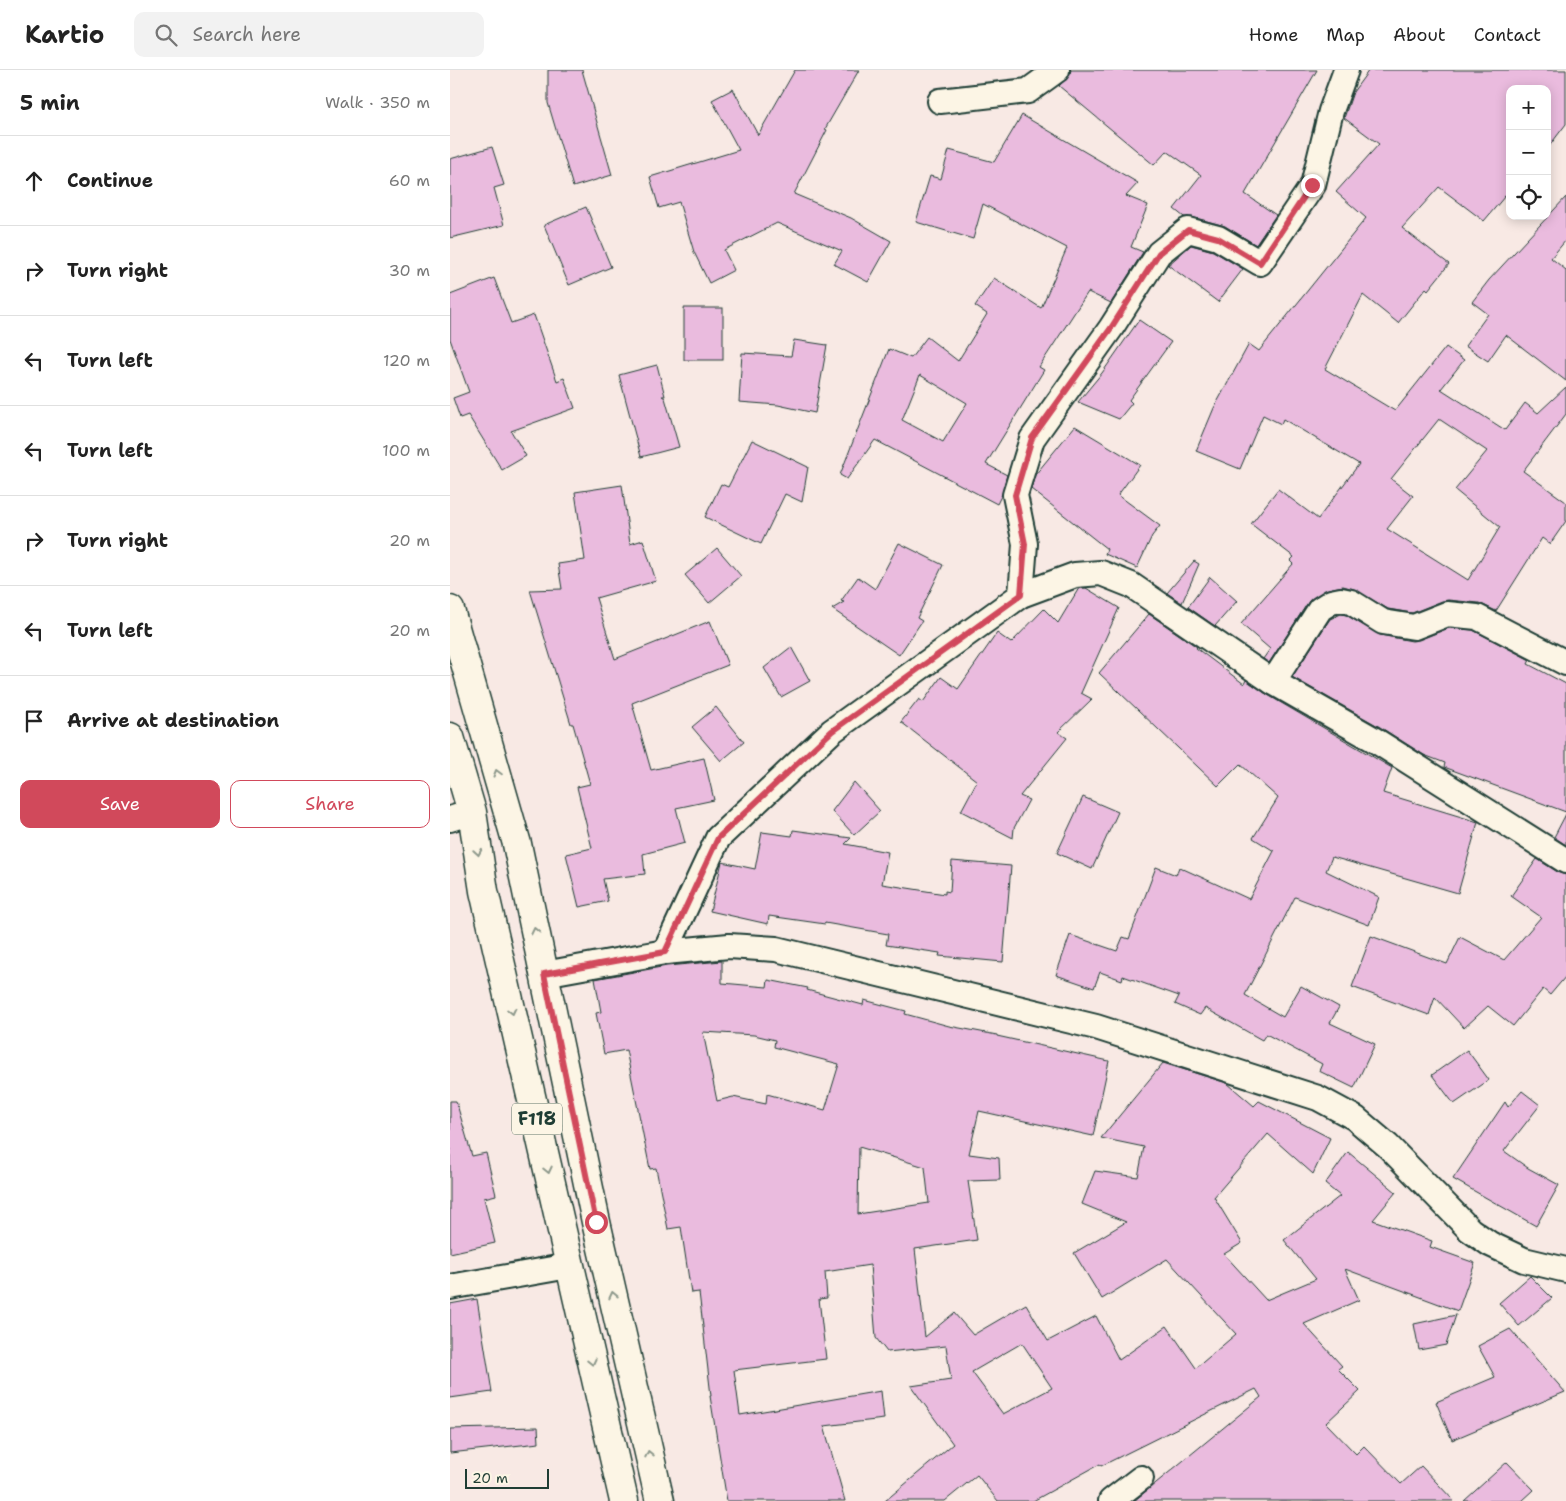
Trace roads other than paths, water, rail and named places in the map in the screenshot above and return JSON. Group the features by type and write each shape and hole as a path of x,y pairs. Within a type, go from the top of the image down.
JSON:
{"main road":[{"name":"F118","path":"450,610 517,844 598,1231 660,1501"},
{"name":"F118","path":"450,737 461,816 484,891 624,1501"}],"street":[{"path":"940,101 1028,91 1057,70"},
{"path":"1021,595 1025,544 1015,495 1032,438 1111,328 1159,253 1188,230 1218,238 1260,263 1312,185 1331,110 1346,70"},
{"path":"665,952 718,838 832,731 1021,595 1075,575 1101,572 1132,585 1273,682 1373,739 1566,861"},
{"path":"1273,682 1320,610 1331,602 1341,600 1351,602 1384,622 1396,625 1414,626 1447,614 1476,617 1566,664"},
{"path":"544,974 665,952 729,946 776,949 1096,1027 1318,1098 1355,1118 1388,1146 1470,1230 1490,1244 1524,1260 1566,1270"},
{"path":"450,1286 570,1266"},
{"path":"1111,1501 1141,1478"}]}
